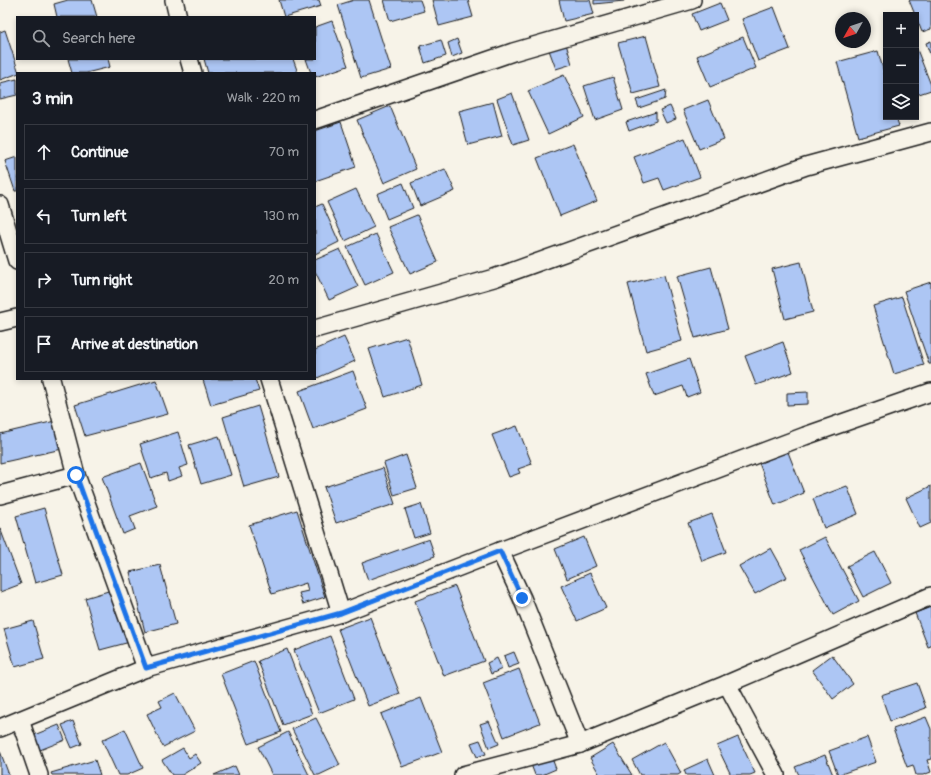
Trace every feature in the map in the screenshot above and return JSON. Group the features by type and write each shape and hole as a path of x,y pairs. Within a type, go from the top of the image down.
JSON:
{"street":[{"path":"174,0 178,16"},
{"path":"316,120 513,52 692,0"},
{"path":"189,60 193,72"},
{"path":"316,329 494,278 806,166 931,132"},
{"path":"0,205 16,258"},
{"path":"0,322 16,318"},
{"path":"50,380 76,475 146,668"},
{"path":"269,380 341,613"},
{"path":"0,728 146,668 341,613 500,551 805,436 931,392"},
{"path":"0,495 76,475"},
{"path":"500,551 522,598 580,744"},
{"path":"463,775 580,744 727,684 931,596"},
{"path":"727,684 776,775"},
{"path":"20,720 39,775"}],"building":[{"path":"68,0 92,0 97,16 57,16 54,4"},
{"path":"279,0 319,0 321,6 284,16"},
{"path":"354,0 369,0 391,69 361,78 338,5"},
{"path":"384,0 420,0 424,11 390,21"},
{"path":"432,0 468,0 473,17 439,26"},
{"path":"559,0 590,0 594,14 564,21"},
{"path":"594,0 624,0 624,1 594,4"},
{"path":"909,0 931,0 931,29 922,32 919,25 919,12 914,12"},
{"path":"720,3 727,20 699,31 692,14"},
{"path":"774,7 790,49 758,61 742,19"},
{"path":"332,21 348,66 316,77 316,72 311,72 306,60 316,60 316,27"},
{"path":"5,30 19,72 0,80 0,32"},
{"path":"646,36 660,87 633,94 618,43"},
{"path":"743,37 756,68 710,87 697,56"},
{"path":"457,39 462,53 452,57 448,43"},
{"path":"441,40 446,56 425,63 420,46"},
{"path":"931,41 931,57 926,43"},
{"path":"566,44 572,64 556,69 549,50"},
{"path":"878,51 883,69 883,120 897,120 899,126 858,137 837,62"},
{"path":"919,55 931,85 931,90 919,94"},
{"path":"68,60 108,60 110,67 90,72 72,72"},
{"path":"204,60 293,60 298,72 208,72"},
{"path":"564,75 584,117 548,134 528,91"},
{"path":"613,77 623,110 595,120 584,86"},
{"path":"16,79 16,95 0,99 0,83"},
{"path":"666,90 665,99 639,108 636,100"},
{"path":"512,93 529,140 513,145 497,99"},
{"path":"708,100 724,139 699,149 683,110"},
{"path":"493,102 502,136 468,145 459,111"},
{"path":"390,106 416,169 384,183 357,120"},
{"path":"670,106 676,119 666,123 660,110"},
{"path":"656,112 656,121 629,131 626,122"},
{"path":"341,122 356,167 316,181 316,131"},
{"path":"685,138 700,177 664,190 659,178 644,183 634,157"},
{"path":"573,144 597,201 560,216 537,158"},
{"path":"16,157 16,191 15,191 5,161"},
{"path":"445,169 455,191 420,206 411,183"},
{"path":"403,183 413,208 387,219 377,194"},
{"path":"356,189 374,227 345,241 327,202"},
{"path":"322,204 339,242 316,254 316,207"},
{"path":"417,215 438,262 410,274 388,227"},
{"path":"376,234 394,272 365,285 347,247"},
{"path":"340,249 358,287 329,300 316,273 316,260"},
{"path":"801,262 813,312 785,319 772,269"},
{"path":"711,267 728,329 695,338 677,276"},
{"path":"664,275 682,341 646,351 628,284"},
{"path":"931,282 931,364 929,364 904,291"},
{"path":"902,297 924,365 894,374 873,306"},
{"path":"344,337 355,361 316,379 316,350"},
{"path":"407,337 422,385 385,397 369,349"},
{"path":"783,342 793,372 756,385 745,356"},
{"path":"689,359 700,392 687,397 683,386 654,396 646,374"},
{"path":"353,371 367,409 313,429 299,391"},
{"path":"156,380 168,414 85,436 75,405"},
{"path":"203,380 255,380 259,391 211,405"},
{"path":"808,392 808,404 787,405 787,393"},
{"path":"258,406 279,477 244,487 223,417"},
{"path":"55,421 62,449 0,463 0,434"},
{"path":"517,426 532,464 518,469 520,473 509,477 492,435"},
{"path":"178,432 188,465 179,468 182,476 168,481 166,473 151,478 140,444"},
{"path":"219,436 231,475 201,484 189,445"},
{"path":"788,452 804,493 775,505 759,463"},
{"path":"406,455 417,488 394,495 384,463"},
{"path":"141,463 157,506 130,516 135,529 123,534 102,477"},
{"path":"383,468 395,504 336,523 324,487"},
{"path":"847,486 858,514 824,528 813,499"},
{"path":"931,486 931,523 920,528 906,498"},
{"path":"421,504 430,533 414,538 405,509"},
{"path":"44,508 63,575 35,583 16,516"},
{"path":"297,510 325,597 303,604 299,593 308,591 306,583 272,594 249,525"},
{"path":"712,514 726,552 702,561 688,523"},
{"path":"0,528 21,584 0,592"},
{"path":"584,537 596,566 567,579 555,549"},
{"path":"825,537 859,601 833,615 799,550"},
{"path":"429,539 435,556 368,580 362,563"},
{"path":"771,548 787,577 755,594 739,566"},
{"path":"875,552 891,583 863,597 847,566"},
{"path":"160,565 176,624 145,632 130,572"},
{"path":"590,573 606,608 577,621 561,586"},
{"path":"455,586 484,661 444,676 415,601"},
{"path":"115,589 130,642 100,650 85,598"},
{"path":"931,607 931,646 928,647 915,613"},
{"path":"370,617 400,694 368,706 338,629"},
{"path":"33,621 44,659 15,667 4,629"},
{"path":"330,636 354,699 319,713 294,650"},
{"path":"287,649 312,714 283,725 258,661"},
{"path":"514,652 519,664 508,668 504,656"},
{"path":"832,655 853,684 833,699 812,670"},
{"path":"497,658 502,669 491,674 487,663"},
{"path":"254,661 281,732 248,744 221,674"},
{"path":"519,669 540,723 504,737 483,683"},
{"path":"917,683 926,708 890,721 881,695"},
{"path":"175,693 195,731 163,747 147,714 162,707 159,701"},
{"path":"421,698 442,752 402,767 381,714"},
{"path":"926,717 931,729 931,759 927,760 931,772 923,775 916,775 913,765 907,767 893,729"},
{"path":"316,718 340,765 319,775 315,775 292,729"},
{"path":"73,721 82,744 72,748 62,725"},
{"path":"489,721 499,744 489,748 480,724"},
{"path":"59,725 65,740 40,750 34,735"},
{"path":"125,729 143,768 127,775 118,775 102,740"},
{"path":"288,732 309,775 272,775 258,747"},
{"path":"738,737 755,773 750,775 731,775 717,746"},
{"path":"867,737 876,762 838,775 829,751"},
{"path":"480,740 486,754 477,757 471,743"},
{"path":"664,742 681,773 678,775 640,775 632,760"},
{"path":"613,744 632,775 600,775 590,758"},
{"path":"183,748 189,758 195,754 201,763 182,775 172,775 162,760"},
{"path":"0,751 9,775 0,775"},
{"path":"550,753 556,769 542,775 535,775 530,762"},
{"path":"825,755 833,775 799,775 795,767"},
{"path":"708,759 715,775 686,775 684,770"},
{"path":"95,760 100,775 52,775 51,773"},
{"path":"235,766 239,775 214,775"}],"route":[{"path":"76,475 146,668 341,613 500,551 522,598"}]}
